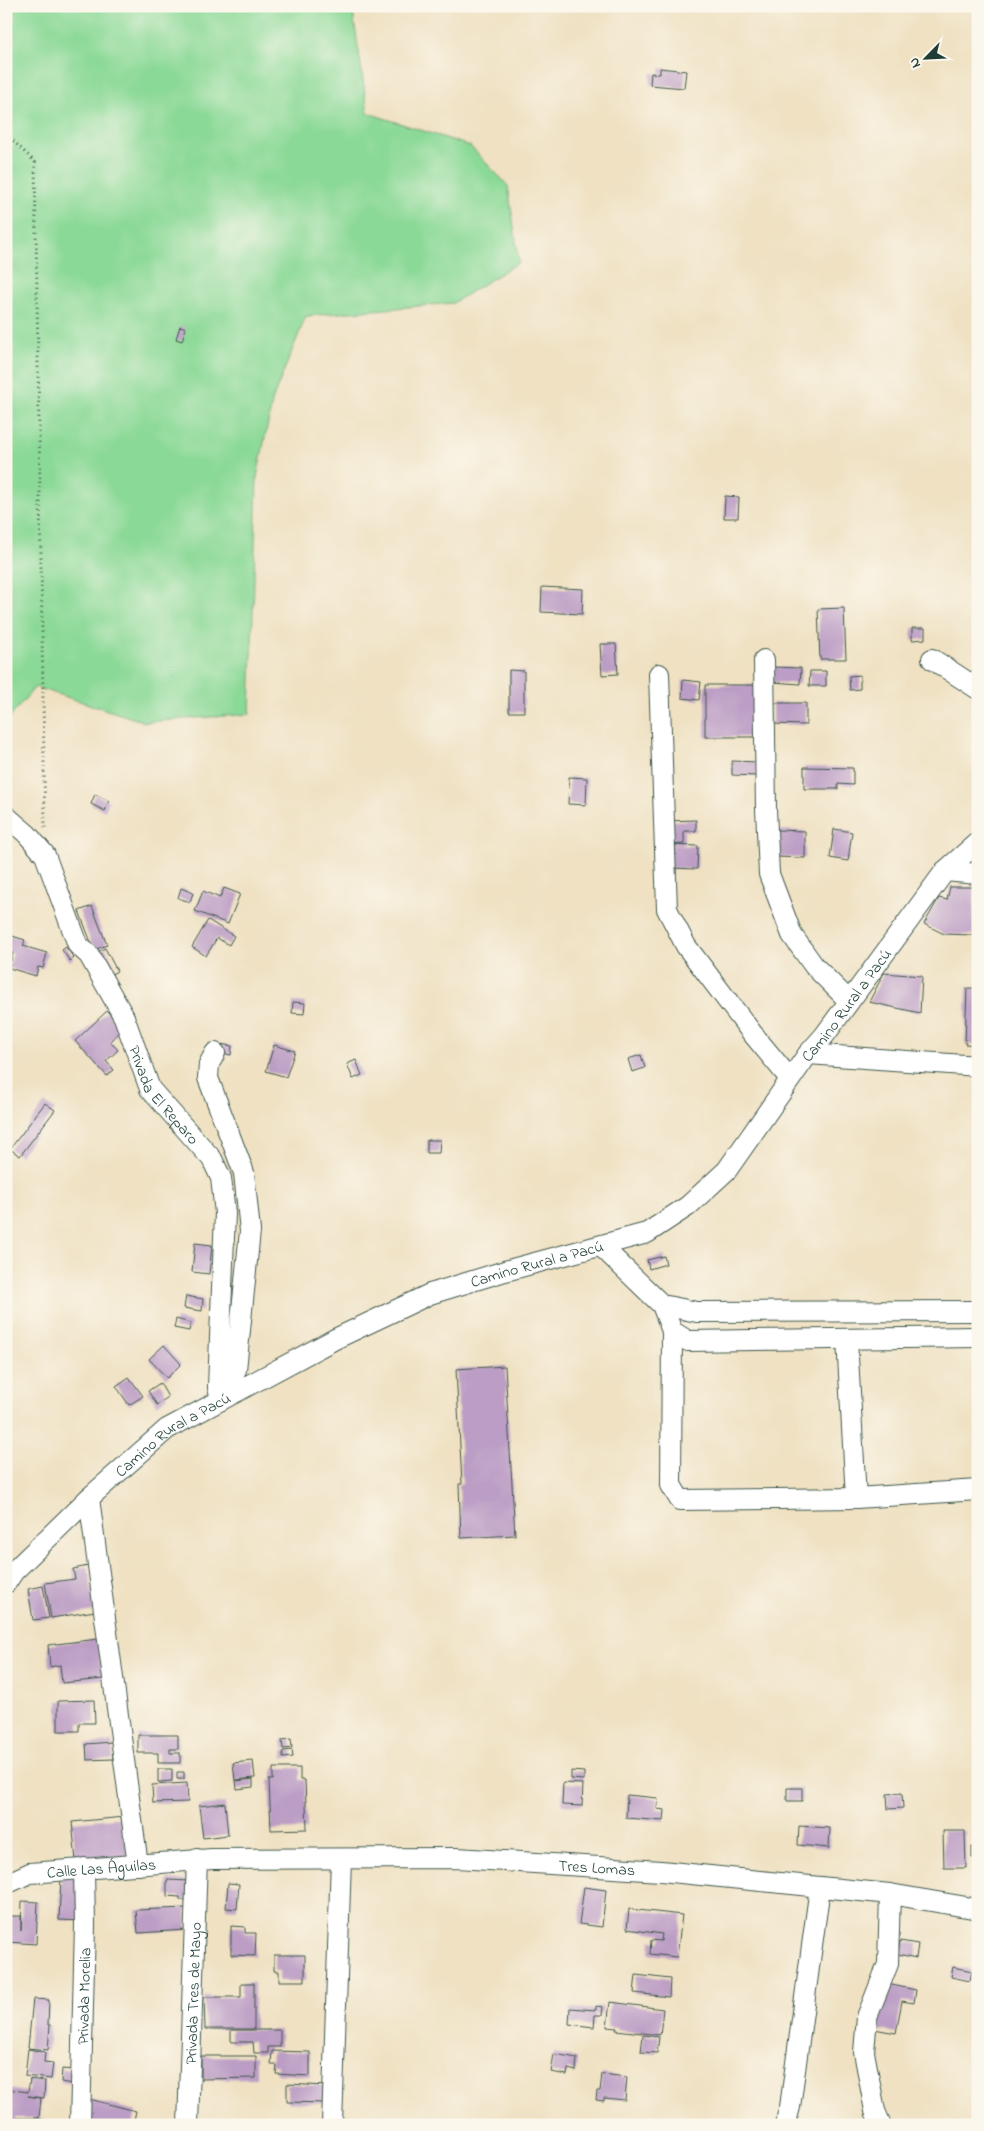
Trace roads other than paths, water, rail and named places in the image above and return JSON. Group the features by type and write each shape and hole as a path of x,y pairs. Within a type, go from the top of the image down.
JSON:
{"street":[{"path":"932,659 978,689"},
{"path":"764,660 769,874 792,935 814,966 849,1001"},
{"path":"659,674 667,909 686,946 790,1079"},
{"name":"Privada El Reparo","path":"6,816 27,834 45,855 78,945 89,955 124,1017 150,1089 212,1159 221,1178 225,1213 220,1393"},
{"name":"Camino Rural a Pacú","path":"6,1583 14,1571 89,1498 167,1429 220,1393 430,1294 505,1271 647,1233 688,1206 727,1170 808,1054 945,871 978,842"},
{"path":"945,871 978,874"},
{"path":"216,1053 209,1064 208,1078 244,1173 250,1231 236,1370 220,1393"},
{"path":"808,1054 978,1066"},
{"path":"600,1246 662,1305 672,1331 671,1485 680,1500 856,1498 978,1490"},
{"path":"662,1305 697,1312 978,1312"},
{"path":"672,1331 688,1341 978,1338"},
{"path":"847,1339 856,1498"},
{"path":"89,1498 138,1866"},
{"path":"332,2125 341,1858"},
{"name":"Calle Las Águilas","path":"6,1884 30,1873 138,1866 205,1859"},
{"name":"Tres Lomas","path":"205,1859 476,1859 661,1871 890,1894 978,1908"},
{"name":"Privada Tres de Mayo","path":"188,2125 205,1859"},
{"name":"Privada Morelia","path":"80,2125 85,1926 84,1868"},
{"path":"785,2125 790,2107 820,1887"},
{"path":"881,2125 875,2111 864,2052 867,2017 888,1964 890,1894"}]}
